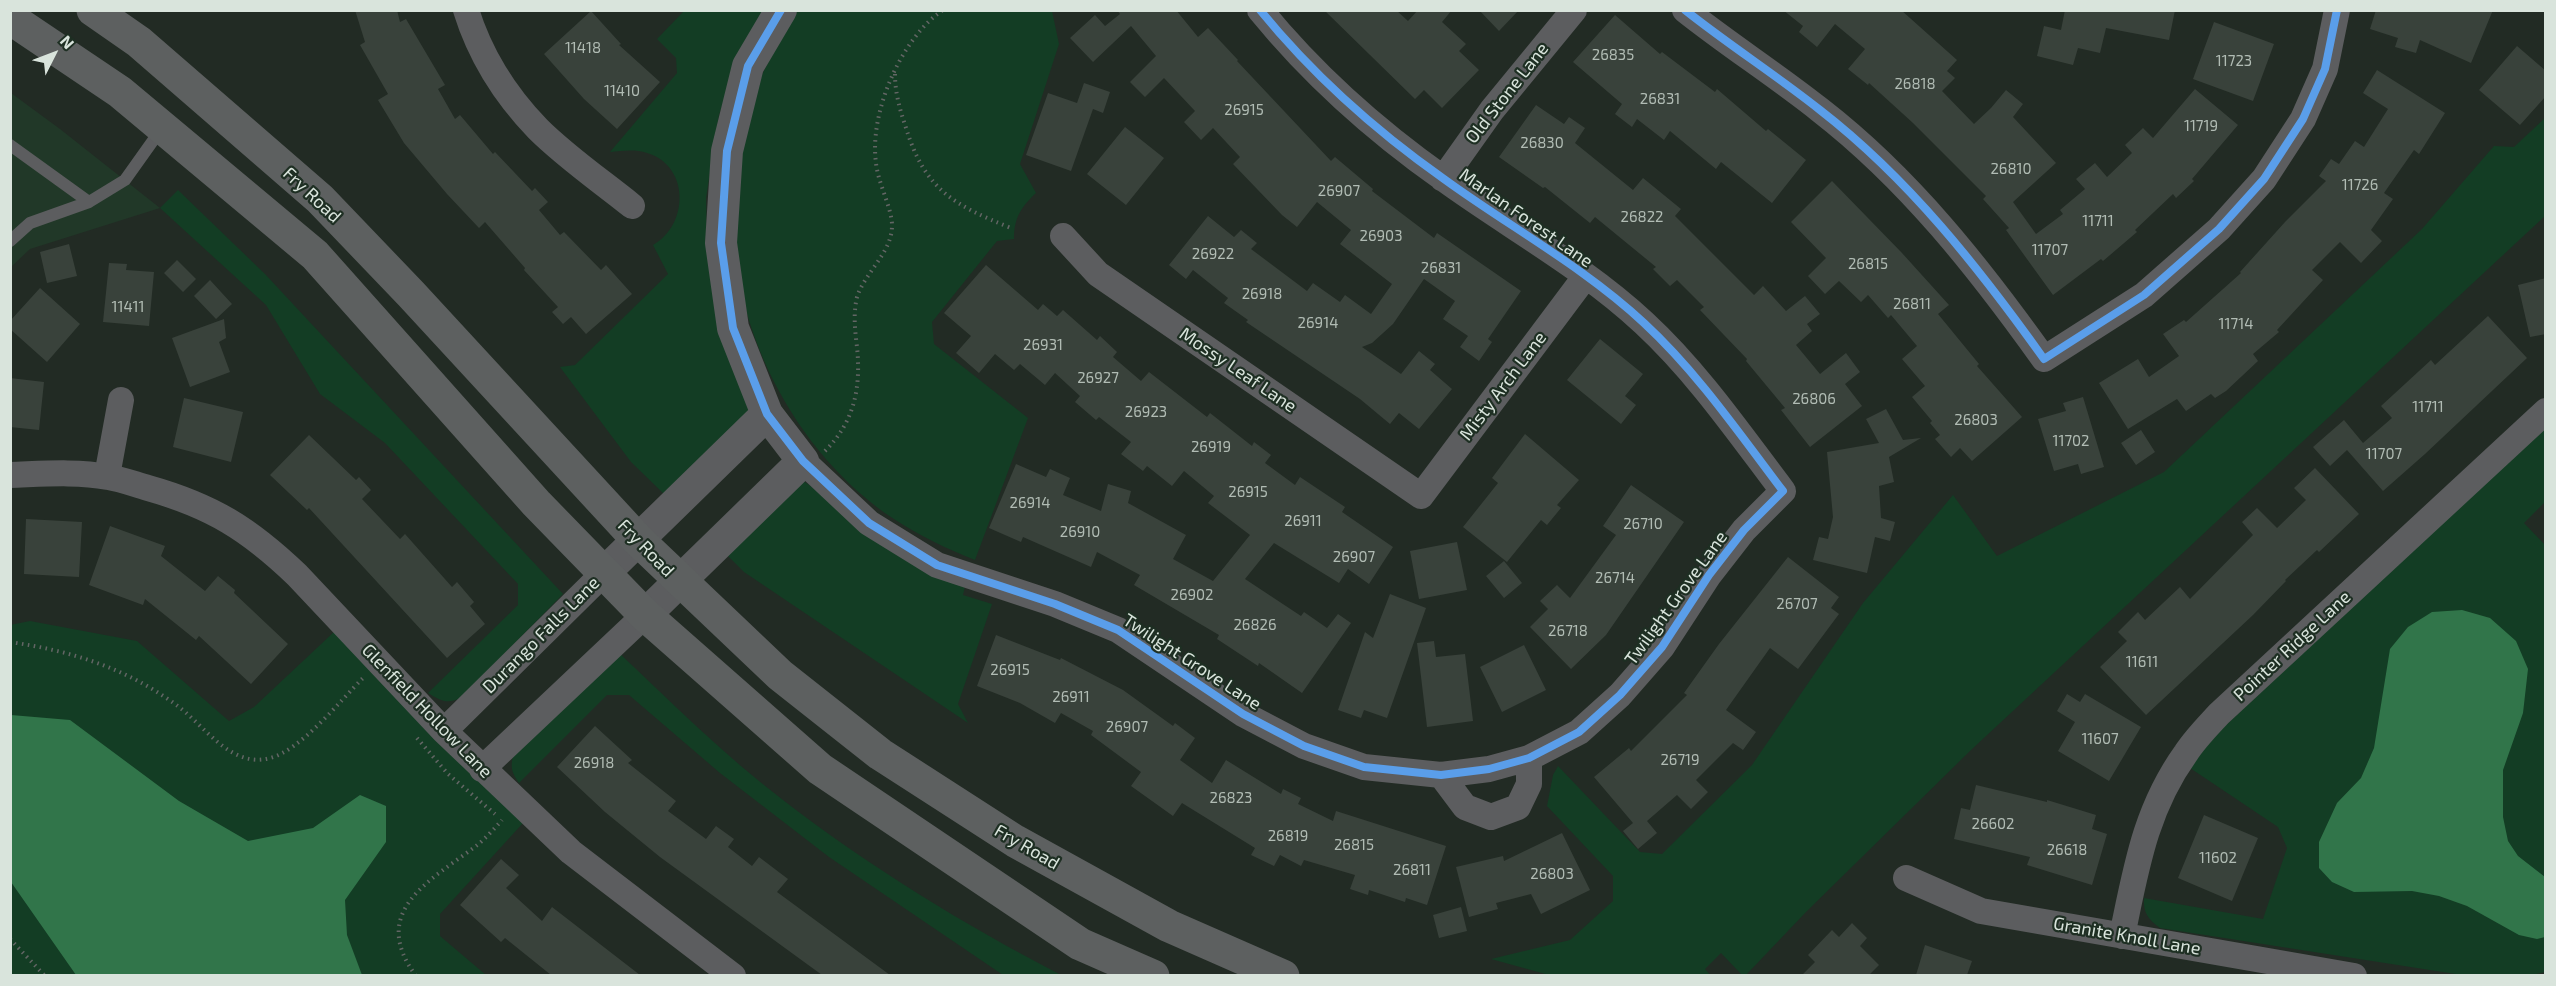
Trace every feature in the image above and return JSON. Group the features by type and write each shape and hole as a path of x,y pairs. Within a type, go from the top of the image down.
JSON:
{"main road":[{"name":"Fry Road","path":"93,10 139,42 320,199 638,540 679,582 780,675 880,754 1015,841 1169,926 1283,975"},
{"path":"10,18 120,92 315,255 536,503 645,615 820,769 1080,944 1153,975"}],"street":[{"path":"466,10 495,76 538,129 632,206"},
{"name":"Twilight Grove Lane","path":"781,10 748,66 727,151 721,243 733,328 767,414 815,455 869,523 937,564 1055,604 1118,630 1243,714 1304,746 1364,767 1441,775 1489,769 1529,758 1579,732 1620,695 1662,647 1709,575 1737,539 1783,491"},
{"name":"Marlan Forest Lane","path":"1260,10 1293,50 1370,122 1443,178 1585,277 1644,322 1704,387 1783,491"},
{"name":"Old Stone Lane","path":"1443,178 1492,110 1574,10"},
{"path":"1685,10 1821,110 1883,166 1939,223 1984,276 2044,359 2144,295 2219,229 2264,179 2303,119 2325,69 2337,20 2337,10"},
{"name":"Mossy Leaf Lane","path":"1063,236 1098,274 1421,496"},
{"name":"Misty Arch Lane","path":"1421,496 1585,277"},
{"path":"107,476 121,400"},
{"name":"Pointer Ridge Lane","path":"2122,936 2141,843 2160,794 2186,752 2219,714 2546,411"},
{"name":"Durango Falls Lane","path":"444,731 767,414"},
{"path":"482,769 815,455"},
{"name":"Glenfield Hollow Lane","path":"10,475 53,473 107,476 183,498 226,518 247,531 273,551 444,731 571,852 734,975"},
{"path":"1441,775 1465,807 1491,817 1518,807 1529,784 1529,758"},
{"name":"Granite Knoll Lane","path":"1906,878 1981,911 2354,975"}],"lane":[{"path":"10,241 30,223 88,202 125,180 162,127"},
{"path":"10,145 88,202"}],"path":[{"path":"815,455 844,426 856,402 859,374 855,329 856,306 861,288 891,235 892,222 878,177 875,142 878,117 895,74 914,39 943,10"},
{"path":"895,74 897,100 911,145 919,165 928,178 967,208 1011,228"},
{"path":"10,642 80,656 130,676 178,706 236,755 249,759 271,758 293,747 363,678"},
{"path":"416,975 398,940 405,908 428,880 477,845 502,820"},
{"path":"10,939 45,975"}],"shaded area":[{"path":"684,11 765,11 733,73 719,115 706,198 707,247 751,411 664,494 631,462 560,367 575,365 668,274 653,245 665,236 674,223 678,210 680,196 671,169 661,160 647,153 610,152 677,73 676,58 657,39"},
{"path":"796,11 1052,11 1059,44 1020,164 1036,193 1019,213 1014,239 997,241 932,322 934,344 1028,418 975,560 944,547 894,519 858,491 826,459 798,422 774,381 755,338 742,294 735,248 734,203 746,121 753,96 776,46"},
{"path":"11,93 160,208 30,249 11,267"},
{"path":"2545,118 2545,216 1971,750 1806,912 1746,975 1742,975 1721,953 1705,969 1711,976 1549,975 1491,959 1570,940 1613,901 1613,876 1547,806 1553,775 1558,766 1640,852 1662,854 1752,765 1863,603 1953,495 1997,556 2164,472 2422,229 2494,146 2514,147"},
{"path":"178,190 265,274 563,594 462,697 453,701 445,701 428,693 518,605 518,584 385,443 320,394 266,305 160,208"},
{"path":"2545,427 2545,502 2524,523 2546,546 2545,972 2528,976 2462,975 2160,928 2152,922 2144,908 2144,898 2263,919 2287,848 2278,827 2190,768 2225,726"},
{"path":"803,481 965,586 963,595 992,604 958,704 968,723 744,572 720,548"},
{"path":"2462,610 2490,618 2516,641 2528,669 2523,713 2503,770 2503,817 2508,841 2518,856 2545,877 2545,937 2537,939 2519,935 2467,906 2439,896 2412,891 2354,892 2332,882 2319,868 2319,842 2337,803 2361,778 2374,748 2390,649 2408,627 2432,612"},
{"path":"30,621 137,641 229,721 254,707 335,631 523,823 440,914 440,936 486,975 11,975 10,625"},
{"path":"616,650 740,765 816,825 918,894 988,936 1061,975 1003,975 829,857 720,773 629,695 607,695 519,783 512,770 513,756"},
{"path":"11,715 70,720 179,801 248,841 313,828 360,795 386,806 386,842 345,900 347,935 362,975 76,975 11,882"}],"building":[{"path":"355,10 397,10 400,22 406,19 445,85 438,89 455,119 460,115 493,154 495,152 532,191 535,188 548,202 539,210 560,235 564,232 601,270 606,265 632,294 586,334 571,317 563,324 552,312 558,307 485,222 479,228 404,143 378,100 388,94 360,45 365,42"},
{"path":"1117,10 1176,10 1198,37 1208,28 1331,161 1335,157 1373,189 1372,191 1434,238 1437,233 1521,291 1488,339 1492,342 1479,361 1460,347 1468,336 1443,319 1455,301 1424,279 1393,324 1372,343 1362,347 1401,374 1419,351 1435,364 1430,370 1452,389 1419,429 1399,413 1390,424 1360,399 1246,322 1248,320 1224,303 1228,298 1193,270 1186,279 1169,265 1208,216 1234,237 1241,230 1257,243 1251,249 1307,291 1313,283 1340,302 1345,295 1371,314 1392,284 1340,244 1351,230 1317,202 1297,227 1282,215 1233,164 1240,157 1213,128 1201,140 1184,122 1195,111 1164,78 1145,97 1130,82 1156,56 1131,26 1093,62 1070,38 1095,15 1105,26 1120,14"},
{"path":"1324,10 1396,10 1408,21 1418,10 1452,10 1442,22 1466,44 1459,51 1479,70 1442,108 1424,90 1415,99"},
{"path":"1479,10 1519,10 1499,31"},
{"path":"1783,10 1901,10 1957,60 1947,71 1955,78 1942,91 1974,124 2006,90 2023,104 2013,117 2056,163 2013,202 2036,234 2063,214 2060,210 2085,189 2076,179 2095,163 2107,177 2132,153 2125,145 2143,128 2153,138 2195,89 2238,125 2192,179 2194,181 2176,198 2173,194 2135,230 2137,232 2103,261 2101,259 2053,295 2006,230 2009,228 1983,199 1986,196 1913,123 1869,83 1868,85 1848,69 1865,49 1835,24 1817,47 1799,32 1803,26"},
{"path":"2065,10 2175,10 2169,40 2106,28 2100,53 2078,48 2073,65 2037,56 2044,26 2061,30"},
{"path":"2376,10 2493,10 2471,63 2420,40 2416,53 2395,47 2398,38 2370,29"},
{"path":"591,11 621,44 619,45 660,82 617,129 584,99 544,54"},
{"path":"1615,15 1660,54 1662,52 1715,92 1717,89 1766,131 1768,129 1806,160 1772,203 1721,162 1716,169 1670,131 1664,140 1637,119 1632,127 1615,114 1622,104 1573,62"},
{"path":"2214,22 2274,44 2253,101 2193,79"},
{"path":"2517,46 2546,71 2546,96 2520,125 2479,90"},
{"path":"2377,70 2445,113 2419,154 2414,150 2384,193 2393,199 2371,230 2382,241 2361,263 2340,242 2312,270 2323,280 2277,330 2279,332 2253,354 2258,361 2226,391 2215,398 2211,394 2186,411 2177,399 2128,429 2099,383 2138,359 2149,377 2179,356 2163,334 2184,320 2186,322 2241,273 2285,222 2326,181 2319,176 2331,159 2339,164 2355,141 2364,147 2388,109 2363,93"},
{"path":"1084,83 1110,92 1103,113 1093,109 1071,171 1026,155 1048,93 1077,103"},
{"path":"1536,105 1564,124 1569,117 1585,128 1575,143 1633,190 1643,178 1681,209 1675,216 1754,295 1763,286 1786,311 1805,296 1820,314 1807,324 1812,331 1796,345 1820,374 1846,353 1860,372 1845,384 1862,406 1810,447 1781,410 1785,408 1746,361 1747,359 1700,310 1704,307 1677,280 1670,286 1653,269 1656,267 1595,217 1590,223 1545,187 1543,188 1499,157"},
{"path":"1125,127 1164,158 1126,205 1087,174"},
{"path":"1832,181 1949,305 1938,314 1979,364 1977,366 2022,417 1972,461 1960,448 1951,457 1935,439 1940,435 1930,423 1932,421 1912,397 1925,386 1902,359 1917,346 1891,315 1888,318 1868,295 1861,302 1839,281 1825,294 1808,276 1826,258 1791,222"},
{"path":"69,244 77,276 47,283 40,252"},
{"path":"177,260 196,279 183,292 164,273"},
{"path":"109,263 127,264 126,270 154,272 149,326 103,322"},
{"path":"986,265 1038,310 1043,304 1057,316 1063,310 1097,340 1100,336 1117,352 1113,357 1141,381 1149,372 1207,417 1210,413 1252,446 1254,442 1271,455 1265,463 1295,485 1300,477 1345,507 1342,512 1393,547 1369,584 1348,569 1339,583 1274,543 1245,579 1301,616 1304,612 1327,628 1338,614 1351,623 1302,693 1259,663 1258,666 1217,639 1219,635 1134,585 1140,575 1097,552 1091,567 1023,537 1021,542 989,528 1016,464 1046,477 1050,469 1070,478 1063,495 1101,511 1108,484 1131,491 1128,503 1186,535 1173,559 1213,581 1250,535 1208,503 1214,496 1184,471 1172,486 1147,466 1143,471 1121,454 1131,442 1099,417 1096,420 1075,402 1080,396 1055,373 1045,385 1020,364 1014,370 995,354 979,373 956,353 971,336 944,313"},
{"path":"2546,278 2546,334 2530,337 2518,285"},
{"path":"210,280 232,304 216,319 194,296"},
{"path":"40,288 80,324 47,362 10,329 10,321"},
{"path":"2488,316 2527,358 2383,491 2347,450 2330,466 2313,447 2344,420 2363,443 2392,418 2381,406 2431,360 2435,365"},
{"path":"224,319 226,338 219,342 230,372 190,387 172,338"},
{"path":"1600,339 1643,374 1625,396 1636,405 1621,424 1567,380"},
{"path":"10,378 44,382 39,430 10,427"},
{"path":"2083,397 2104,467 2081,474 2078,464 2054,471 2038,419 2066,411 2063,403"},
{"path":"184,398 243,412 231,462 173,447"},
{"path":"1886,409 1903,440 1921,438 1889,457 1894,482 1879,486 1881,518 1895,522 1890,541 1875,537 1867,573 1813,560 1819,537 1828,539 1833,517 1827,452 1879,443 1866,419"},
{"path":"2141,430 2155,452 2136,465 2121,443"},
{"path":"1525,434 1579,480 1557,505 1561,508 1547,525 1541,520 1507,562 1463,527 1498,483 1492,478"},
{"path":"309,435 356,480 359,477 371,490 362,499 400,539 405,534 452,587 457,582 474,602 470,606 485,624 447,658 309,508 307,510 270,475"},
{"path":"2315,468 2359,514 2285,580 2253,615 2146,715 2100,667 2127,641 2118,632 2138,612 2145,620 2180,587 2190,599 2253,535 2242,522 2257,508 2277,528 2306,500 2294,488"},
{"path":"1631,485 1684,522 1606,635 1571,669 1530,627 1548,609 1540,601 1557,585 1570,598 1616,535 1603,526"},
{"path":"26,519 82,522 79,577 24,574"},
{"path":"110,526 165,546 161,556 205,591 218,576 235,590 234,593 288,644 251,684 199,636 196,640 145,599 143,605 89,585"},
{"path":"1457,542 1467,590 1419,599 1410,551"},
{"path":"1788,557 1839,597 1831,608 1839,614 1798,669 1770,648 1726,710 1756,732 1743,750 1733,743 1696,780 1708,792 1691,809 1677,795 1647,821 1657,833 1638,849 1623,831 1633,823 1594,777 1629,748 1631,751 1687,695 1684,693 1719,644"},
{"path":"1504,561 1522,583 1504,598 1486,576"},
{"path":"1390,594 1426,608 1387,718 1364,710 1361,718 1338,710 1365,632 1373,638"},
{"path":"996,635 1060,660 1061,658 1123,690 1173,726 1175,723 1195,738 1180,760 1212,783 1226,760 1281,794 1283,789 1301,798 1298,804 1333,821 1336,811 1446,846 1427,905 1406,898 1405,902 1369,890 1368,895 1350,889 1355,875 1304,860 1301,866 1280,855 1274,866 1251,855 1255,848 1182,803 1173,816 1131,786 1141,772 1091,735 1093,731 1061,713 1055,723 1020,703 977,686"},
{"path":"1434,641 1436,657 1465,654 1473,721 1427,727 1417,643"},
{"path":"1524,645 1546,690 1502,712 1480,667"},
{"path":"2067,694 2080,702 2085,694 2141,727 2109,781 2058,751 2075,722 2057,711"},
{"path":"595,726 632,760 628,763 676,801 668,811 706,839 716,826 734,839 728,847 752,866 759,857 788,879 777,892 890,975 822,975 660,857 605,812 557,767"},
{"path":"1976,785 2047,802 2047,800 2096,815 2092,829 2107,834 2092,885 2027,865 2030,857 1954,839 1961,808 1970,810"},
{"path":"2204,815 2258,838 2232,901 2178,878"},
{"path":"1562,833 1590,890 1541,914 1531,894 1496,903 1498,909 1469,917 1456,867 1503,856 1504,861"},
{"path":"501,859 519,875 506,888 542,921 552,907 640,975 551,975 505,938 501,942 460,905"},
{"path":"1461,907 1467,931 1439,938 1433,915"},
{"path":"1852,923 1867,938 1860,946 1879,965 1869,975 1802,975 1815,962 1808,955 1832,930 1839,937"},
{"path":"1925,945 1972,961 1967,975 1916,975"}],"cycle path":[{"path":"781,10 748,66 727,151 721,243 733,328 767,414 803,461 869,523 937,565 1055,604 1118,630 1243,714 1304,746 1364,767 1441,775 1489,769 1529,758 1579,732 1620,695 1662,647 1709,575 1744,530 1783,491 1700,382 1644,323 1572,265 1469,197 1370,122 1302,57 1260,10"},
{"path":"1685,10 1820,110 1883,165 1913,195 1968,258 2044,359 2144,295 2219,229 2264,179 2303,119 2325,69 2337,10"}]}
